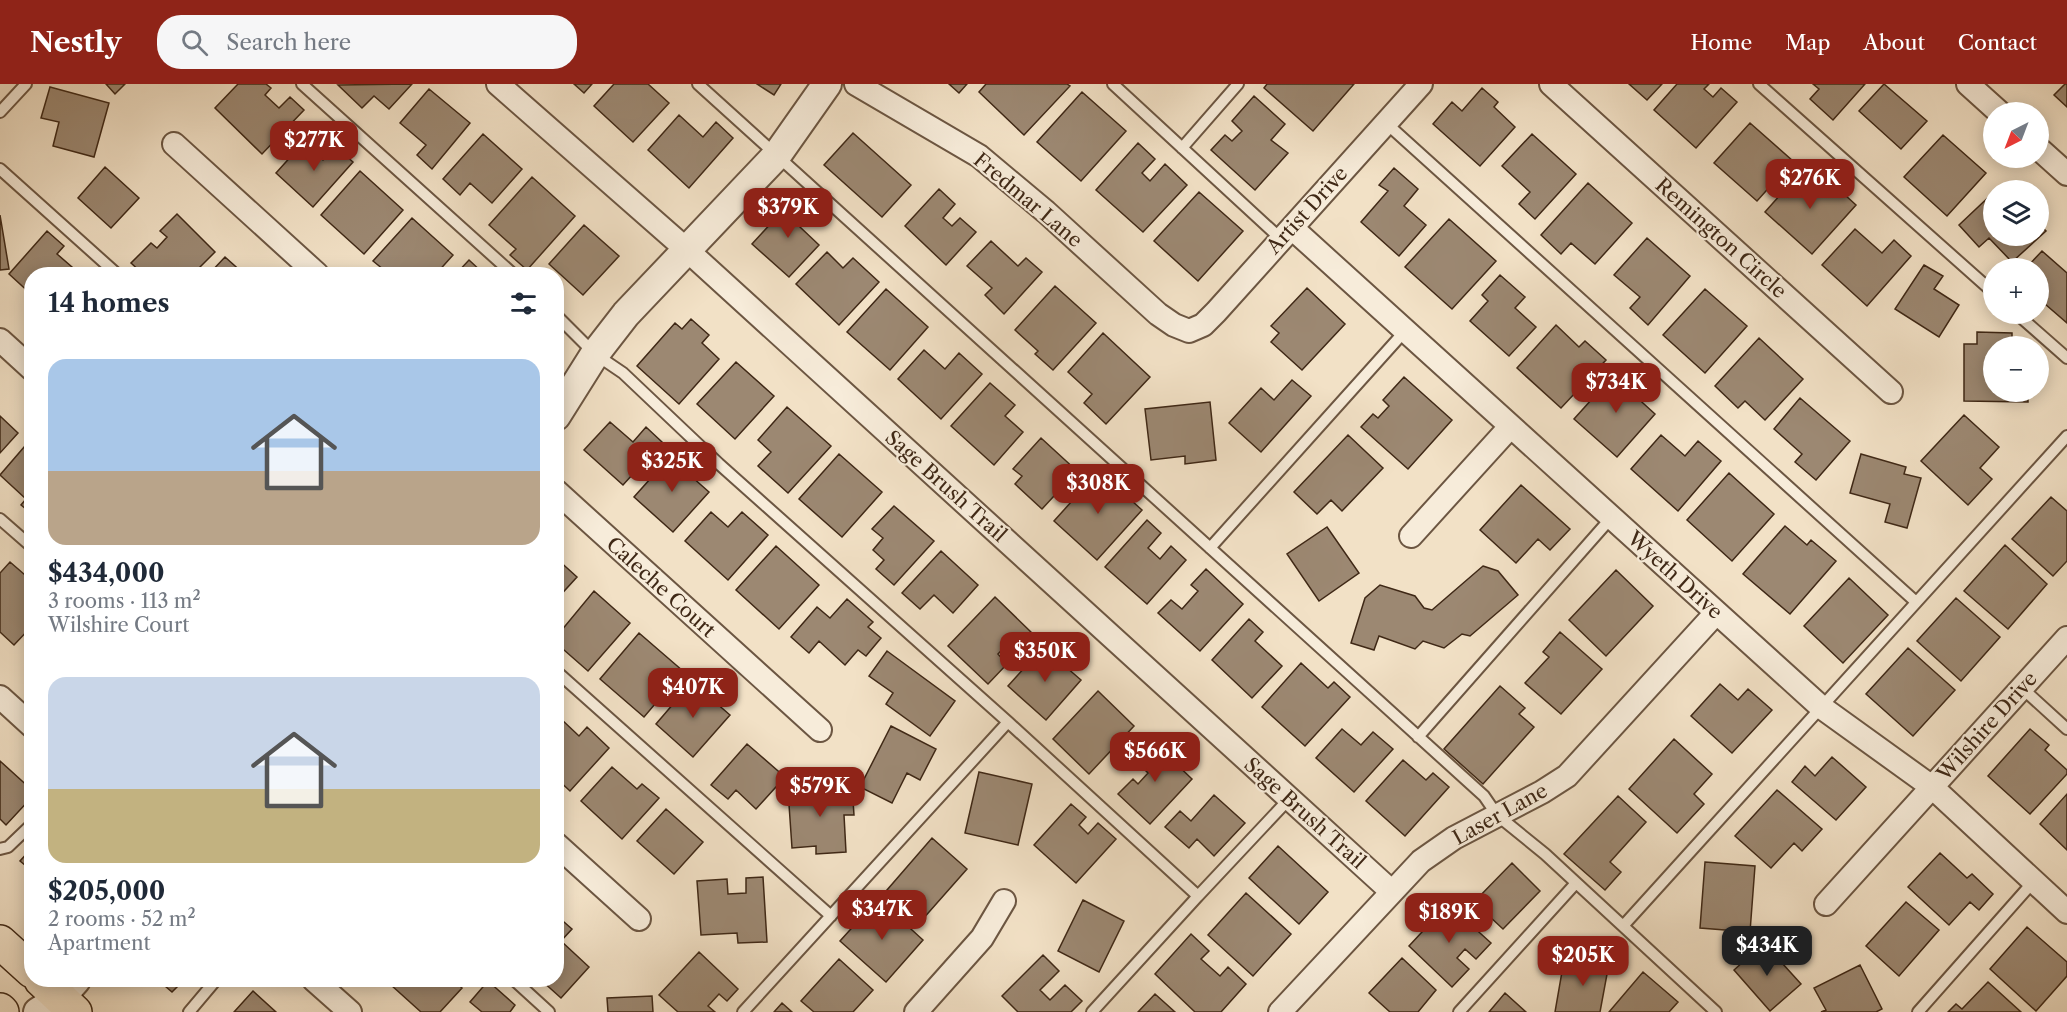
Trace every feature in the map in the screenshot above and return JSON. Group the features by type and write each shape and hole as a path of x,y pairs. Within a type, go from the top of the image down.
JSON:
{"main road":[{"path":"0,942 24,964"}],"street":[{"name":"Sage Brush Trail","path":"498,84 687,250 1391,891"},
{"path":"564,404 595,354 626,314 777,155 827,84"},
{"name":"Fredmar Lane","path":"856,84 979,156 1046,212 1158,314 1174,325 1189,331"},
{"name":"Artist Drive","path":"1189,331 1203,325 1421,84"},
{"name":"Remington Circle","path":"1551,84 1891,392"},
{"path":"1968,84 1988,102"},
{"path":"174,144 309,267"},
{"path":"2049,158 2067,174"},
{"name":"Wyeth Drive","path":"1286,234 1405,331 1821,707 1932,787 2067,912"},
{"path":"0,340 24,362"},
{"path":"1411,536 1510,427"},
{"name":"Caleche Court","path":"564,498 820,730"},
{"name":"Laser Lane","path":"1280,1012 1391,891 1436,849 1567,776 1716,613"},
{"name":"Wilshire Drive","path":"1826,904 2067,638"},
{"path":"0,697 24,719"},
{"path":"564,851 639,919"},
{"path":"916,1012 982,939 1005,902"},
{"path":"322,987 350,1012"},
{"path":"23,1012 55,994"}],"lane":[{"path":"0,112 26,84"},
{"path":"302,84 505,267"},
{"path":"698,84 1484,796 1497,815 1576,883 1716,1012"},
{"path":"1113,84 1182,148 1286,234"},
{"path":"1182,148 1238,84"},
{"path":"1759,84 1983,283"},
{"path":"1386,123 1916,602"},
{"path":"0,169 109,267"},
{"path":"564,323 595,354 623,373 719,464 1008,722 1198,896"},
{"path":"2028,324 2067,358"},
{"path":"1210,548 1405,331"},
{"path":"1623,926 2067,436"},
{"path":"1418,737 1611,518"},
{"path":"0,519 24,541"},
{"path":"564,678 831,916"},
{"path":"2022,688 2067,729"},
{"path":"743,1012 1008,722"},
{"path":"1092,1012 1289,799"},
{"path":"0,849 8,847 24,832"},
{"path":"1918,1012 2033,882"},
{"path":"1459,1012 1576,883"},
{"path":"189,1012 210,987"},
{"path":"522,987 549,1012"}],"building":[{"path":"106,84 125,84 115,94"},
{"path":"238,84 266,84 271,88 265,95 279,108 290,97 304,110 262,154 215,108"},
{"path":"412,84 389,109 374,96 362,108 338,85"},
{"path":"574,84 592,84 584,93"},
{"path":"614,84 648,84 669,103 633,142 594,106"},
{"path":"757,84 781,84 774,95"},
{"path":"949,84 967,84 959,93"},
{"path":"986,84 1067,84 1070,86 1024,135 979,92"},
{"path":"1267,84 1354,84 1313,131 1264,88"},
{"path":"1629,84 1662,84 1647,100"},
{"path":"1677,84 1709,84 1704,89 1713,97 1721,88 1737,102 1696,148 1654,110"},
{"path":"1813,84 1865,84 1833,120 1810,99 1819,89"},
{"path":"1884,84 1927,121 1901,149 1859,111"},
{"path":"2067,84 2067,107 2054,95"},
{"path":"50,87 109,103 94,157 53,146 59,122 41,118"},
{"path":"1482,88 1498,102 1494,107 1515,127 1480,166 1433,124 1452,102 1462,111"},
{"path":"429,89 470,123 432,169 417,155 426,145 400,123"},
{"path":"1082,92 1126,131 1081,181 1037,142"},
{"path":"1254,96 1285,124 1271,140 1288,153 1255,190 1211,150 1225,135 1232,141 1242,131 1232,121"},
{"path":"679,115 703,137 716,122 733,138 689,188 648,150"},
{"path":"1750,123 1793,161 1757,201 1714,163"},
{"path":"853,133 911,185 882,217 824,165"},
{"path":"483,134 522,169 492,203 470,183 460,195 443,179"},
{"path":"1532,134 1576,174 1535,219 1519,204 1530,192 1502,166"},
{"path":"1943,135 1986,173 1947,216 1904,177"},
{"path":"303,143 323,160 335,146 353,162 313,207 276,173"},
{"path":"1138,143 1155,159 1142,173 1150,181 1165,164 1187,185 1143,232 1096,190"},
{"path":"1807,165 1823,180 1816,188 1824,194 1833,184 1856,205 1812,254 1765,212"},
{"path":"105,167 139,198 111,228 78,198"},
{"path":"1394,168 1418,189 1404,206 1426,225 1399,256 1361,222 1388,191 1379,185"},
{"path":"360,171 403,210 364,254 321,215"},
{"path":"532,177 575,216 530,267 524,267 510,255 516,249 489,225"},
{"path":"1588,183 1632,223 1595,264 1571,243 1561,254 1541,235"},
{"path":"939,189 955,204 943,218 952,226 960,218 976,232 946,265 905,226"},
{"path":"1199,192 1243,231 1198,281 1154,241"},
{"path":"795,197 813,213 800,227 819,245 789,277 752,244"},
{"path":"1983,202 1983,243 1979,247 1959,225"},
{"path":"177,214 215,252 200,267 135,267 131,263 151,243 157,248 167,237 160,231"},
{"path":"0,215 9,269 0,270"},
{"path":"412,218 453,255 442,267 380,267 373,261"},
{"path":"1449,219 1496,261 1452,309 1405,267"},
{"path":"584,225 619,256 583,295 564,278 564,267 552,267 549,264"},
{"path":"1855,229 1882,253 1894,240 1911,256 1867,306 1822,265"},
{"path":"47,231 64,246 57,254 72,267 24,267 24,288 9,274"},
{"path":"1647,238 1690,276 1648,325 1630,308 1640,297 1614,275"},
{"path":"991,241 1018,266 1026,258 1042,272 1004,314 985,295 992,288 967,266"},
{"path":"1997,246 2030,246 2016,258 2008,258"},
{"path":"2042,251 2067,273 2067,323 2049,307 2049,258 2035,258"},
{"path":"827,252 843,268 853,258 879,282 839,325 796,284"},
{"path":"225,257 236,267 216,267"},
{"path":"469,260 476,267 462,267"},
{"path":"1924,265 1943,276 1934,289 1959,305 1939,337 1895,309"},
{"path":"1500,275 1525,297 1515,308 1536,327 1509,356 1470,321 1488,301 1482,295"},
{"path":"1055,286 1096,323 1053,370 1035,354 1038,351 1015,330"},
{"path":"1307,288 1345,324 1302,370 1271,342 1279,333 1271,326"},
{"path":"886,289 928,327 890,370 847,332"},
{"path":"1705,289 1747,326 1705,373 1663,335"},
{"path":"691,319 709,335 702,343 719,359 679,404 637,366 675,323 682,329"},
{"path":"1556,325 1579,347 1585,341 1606,360 1561,408 1517,368"},
{"path":"1977,332 2012,333 2012,336 1983,336 1983,401 1964,401 1964,344 1977,344"},
{"path":"1103,333 1150,377 1106,424 1084,403 1092,394 1068,372"},
{"path":"1759,338 1803,379 1765,420 1745,401 1738,408 1715,386"},
{"path":"924,350 945,369 959,353 982,374 941,419 898,379"},
{"path":"736,362 774,396 735,439 697,404"},
{"path":"1620,368 1639,385 1632,393 1655,414 1617,457 1574,419"},
{"path":"1404,377 1452,420 1408,469 1361,427 1373,414 1378,418 1389,406 1383,400"},
{"path":"1292,380 1311,396 1261,452 1229,423 1261,388 1274,400"},
{"path":"990,383 1015,405 1005,416 1023,432 994,465 951,426"},
{"path":"1800,398 1850,441 1816,480 1795,462 1802,454 1774,429"},
{"path":"1210,402 1216,460 1185,464 1185,456 1151,460 1145,409"},
{"path":"787,407 831,446 788,493 758,466 771,452 758,440"},
{"path":"1964,415 1999,447 1980,468 1992,479 1968,505 1921,461"},
{"path":"0,416 18,433 0,453"},
{"path":"610,422 633,442 646,427 662,442 623,485 584,450"},
{"path":"1348,435 1383,468 1342,511 1331,500 1317,514 1294,492"},
{"path":"1661,435 1685,456 1698,441 1721,461 1678,511 1631,469"},
{"path":"1041,438 1077,471 1042,509 1015,484 1022,476 1013,469"},
{"path":"24,447 24,497 0,475"},
{"path":"676,450 689,462 683,469 709,492 673,532 634,497"},
{"path":"839,454 882,492 842,537 799,499"},
{"path":"1861,454 1906,467 1904,474 1921,478 1907,528 1885,522 1890,504 1850,493"},
{"path":"1099,471 1142,510 1097,560 1054,521"},
{"path":"1729,473 1774,514 1732,561 1687,520"},
{"path":"1521,485 1570,529 1550,550 1538,539 1516,563 1480,530"},
{"path":"2051,497 2067,511 2067,561 2053,576 2012,539"},
{"path":"894,506 934,541 894,585 876,569 884,560 873,550 883,538 872,529"},
{"path":"711,512 728,527 742,512 768,535 728,580 685,541"},
{"path":"1147,520 1161,533 1148,548 1160,559 1171,546 1186,560 1147,604 1105,567"},
{"path":"1785,526 1807,545 1811,540 1836,561 1790,614 1743,574"},
{"path":"1327,527 1359,573 1319,601 1287,554"},
{"path":"2005,545 2047,584 2008,629 1964,591"},
{"path":"776,546 819,585 779,629 736,590"},
{"path":"941,551 978,585 953,613 934,595 920,609 902,593"},
{"path":"10,562 24,574 24,634 14,645 0,632 0,573"},
{"path":"564,565 577,577 564,591"},
{"path":"1483,566 1498,571 1518,595 1470,636 1462,634 1444,648 1423,641 1415,649 1379,636 1374,650 1351,643 1365,598 1380,585 1415,596 1424,608 1432,610"},
{"path":"1206,569 1243,604 1200,651 1158,613 1171,600 1182,609 1198,591 1191,585"},
{"path":"1616,570 1653,606 1606,656 1569,620"},
{"path":"1849,578 1888,615 1843,663 1804,626"},
{"path":"594,591 630,623 588,671 564,650 564,627"},
{"path":"995,597 1034,635 1020,649 1011,640 998,654 1007,664 988,684 948,646"},
{"path":"1956,598 2000,637 1961,681 1917,641"},
{"path":"847,599 873,622 868,627 881,638 866,656 858,650 845,665 819,641 809,653 791,637 817,607 830,618"},
{"path":"1249,619 1263,632 1255,641 1282,666 1252,698 1212,660"},
{"path":"1560,632 1602,669 1561,714 1525,683 1549,657 1543,652"},
{"path":"639,633 683,671 644,717 600,679"},
{"path":"1043,647 1081,680 1046,720 1008,686"},
{"path":"1908,648 1955,690 1913,736 1866,694"},
{"path":"887,651 955,701 930,736 886,704 893,693 869,676"},
{"path":"1301,663 1328,688 1334,682 1350,697 1305,746 1262,707"},
{"path":"692,682 730,715 693,757 656,724"},
{"path":"1720,684 1738,700 1748,689 1772,710 1732,753 1691,716"},
{"path":"1500,686 1525,708 1519,714 1534,727 1483,784 1444,749"},
{"path":"1098,691 1134,726 1089,774 1053,739"},
{"path":"564,722 579,736 587,727 609,748 570,791 564,785"},
{"path":"891,726 936,749 920,780 907,773 892,803 860,787"},
{"path":"1342,729 1361,745 1373,732 1393,749 1354,792 1316,758"},
{"path":"2030,729 2049,745 2045,750 2067,770 2067,774 2030,814 1988,776"},
{"path":"1150,739 1192,779 1150,824 1118,794 1133,779 1138,784 1148,773 1132,757"},
{"path":"1674,739 1712,774 1694,794 1704,804 1677,833 1629,789"},
{"path":"747,744 785,777 756,809 736,790 728,799 711,785"},
{"path":"1832,757 1866,787 1836,820 1792,782 1805,766 1815,776"},
{"path":"1403,760 1426,780 1433,773 1449,787 1405,836 1366,801"},
{"path":"0,761 24,783 24,806 6,825 0,819"},
{"path":"612,767 637,789 642,784 659,798 622,839 581,801"},
{"path":"979,772 1032,784 1018,845 965,833"},
{"path":"852,786 854,815 844,815 846,852 816,854 816,846 792,848 788,790"},
{"path":"1777,790 1822,829 1802,851 1794,843 1771,868 1735,836"},
{"path":"2067,794 2067,850 2040,824"},
{"path":"1214,795 1245,823 1214,856 1197,839 1189,848 1165,827 1180,811 1191,821"},
{"path":"1618,796 1646,822 1610,862 1621,872 1605,890 1564,854"},
{"path":"1071,804 1086,817 1079,825 1088,834 1098,823 1116,839 1076,883 1034,845"},
{"path":"666,809 703,842 674,874 637,841"},
{"path":"932,838 967,869 922,920 887,890"},
{"path":"1278,846 1328,892 1299,924 1249,878"},
{"path":"1940,853 1967,878 1972,874 1993,894 1979,910 1970,902 1949,925 1908,887"},
{"path":"1705,862 1755,866 1750,932 1700,928"},
{"path":"1512,863 1540,891 1503,929 1474,902"},
{"path":"763,877 767,942 738,943 737,933 701,935 697,881 727,879 728,894 746,893 746,878"},
{"path":"1246,893 1291,934 1253,976 1208,935"},
{"path":"878,899 923,940 886,982 840,941"},
{"path":"1083,900 1124,921 1099,972 1058,951"},
{"path":"1906,902 1939,930 1899,976 1866,946"},
{"path":"1448,904 1491,943 1476,959 1465,949 1457,958 1469,969 1452,987 1409,946"},
{"path":"564,922 572,929 564,938"},
{"path":"2027,927 2067,962 2067,976 2036,1011 1990,969"},
{"path":"1191,934 1209,951 1201,959 1220,976 1228,967 1246,984 1221,1012 1195,1012 1155,974"},
{"path":"1764,943 1801,984 1770,1011 1734,970"},
{"path":"564,944 589,967 561,998 549,987 564,987"},
{"path":"699,952 738,989 727,1001 719,994 708,1006 715,1012 678,1012 659,995"},
{"path":"1591,954 1610,958 1600,1012 1555,1012 1563,966 1587,971"},
{"path":"1043,955 1059,971 1040,990 1050,1000 1065,985 1082,1001 1071,1012 1018,1012 1002,996"},
{"path":"1402,958 1436,990 1418,1012 1390,1012 1369,993"},
{"path":"839,959 873,990 853,1012 814,1012 801,1001"},
{"path":"1860,965 1882,1009 1876,1012 1821,1012 1826,1010 1814,988"},
{"path":"1643,972 1678,1002 1669,1012 1609,1012"},
{"path":"1988,982 2021,1012 1948,1012 1956,1004 1962,1009"},
{"path":"166,987 177,987 172,992"},
{"path":"393,987 462,988 440,1012 421,1012"},
{"path":"483,987 495,987 515,1005 510,1012 482,1012 470,1002"},
{"path":"253,991 276,1012 234,1012"},
{"path":"1505,993 1526,1012 1489,1012"},
{"path":"1155,994 1175,1012 1138,1012"},
{"path":"652,996 653,1012 608,1012 607,998"},
{"path":"782,1003 792,1012 774,1012"}]}
